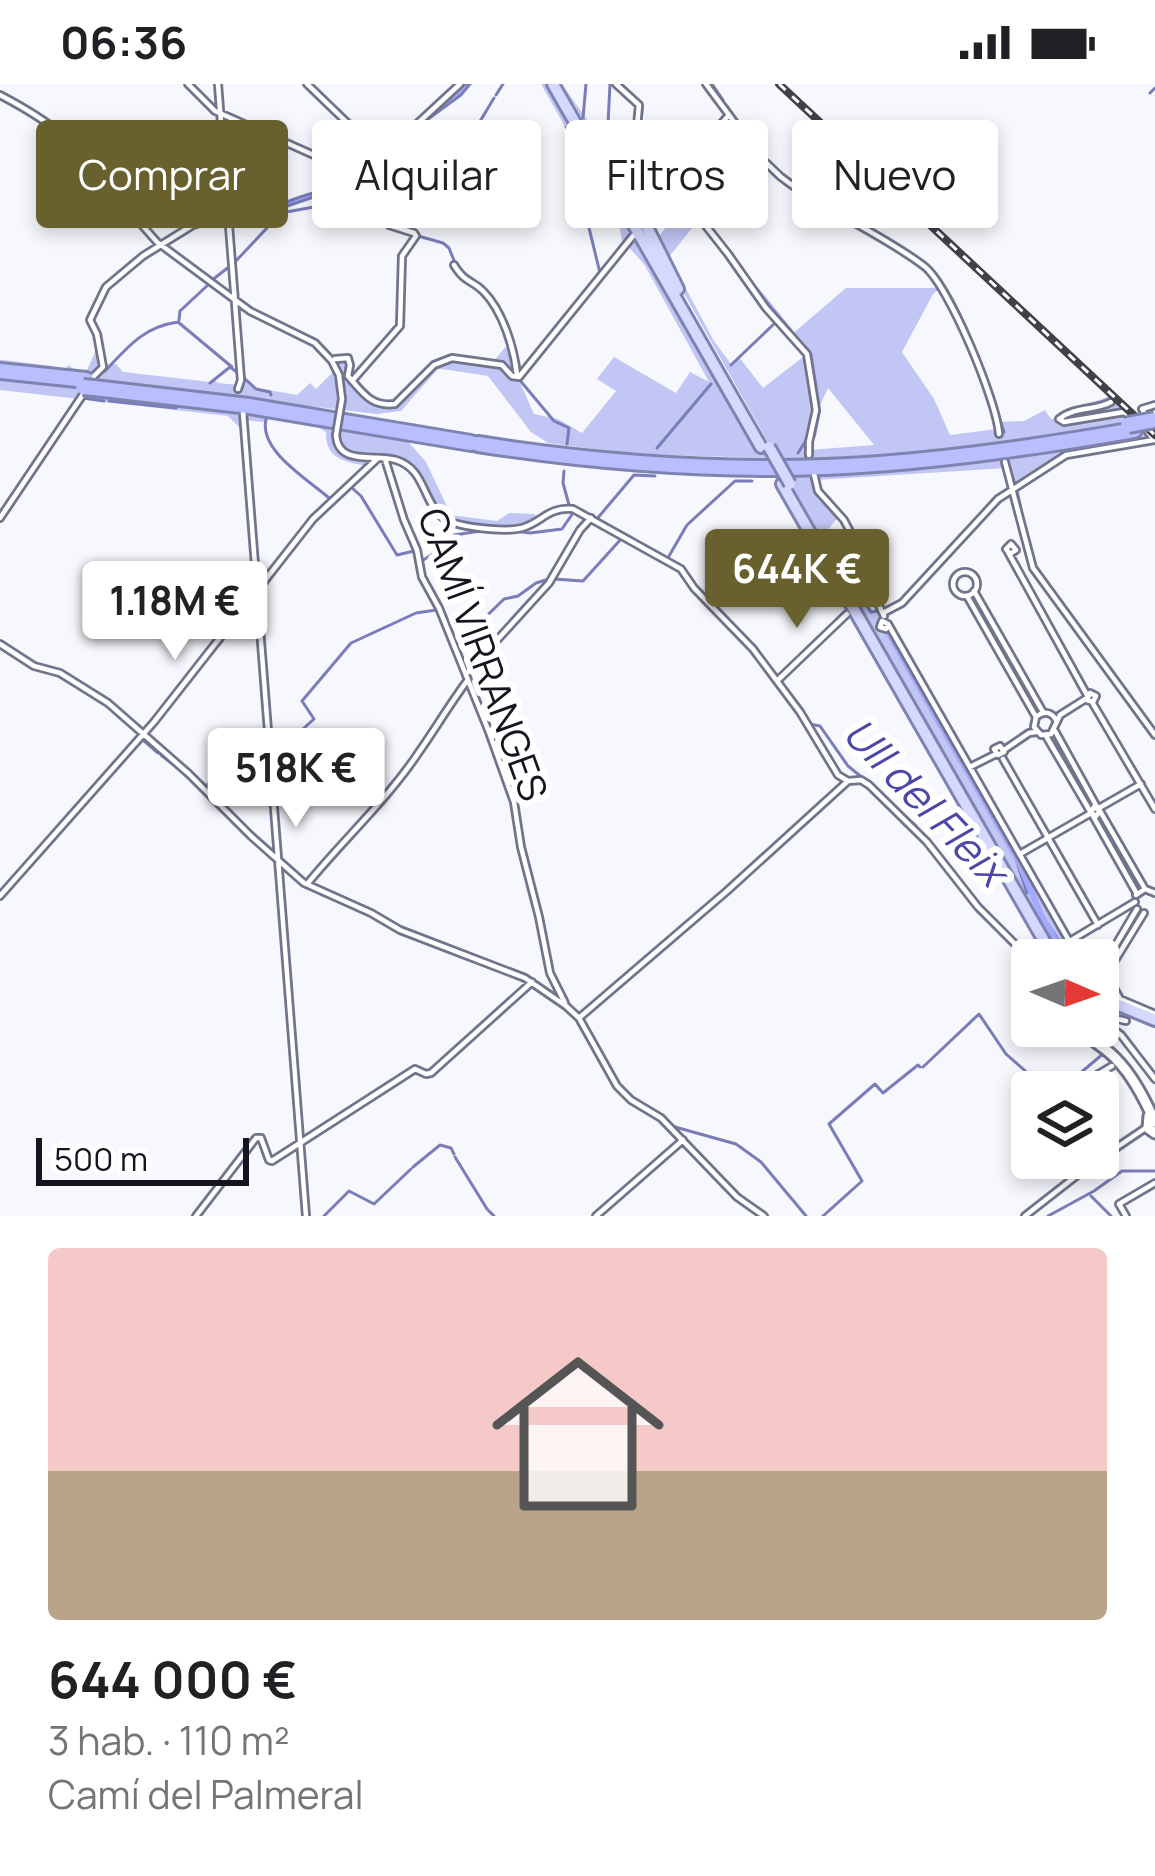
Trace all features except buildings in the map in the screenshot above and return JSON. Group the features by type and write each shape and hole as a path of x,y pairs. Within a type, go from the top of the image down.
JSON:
{"highway":[{"path":"0,374 475,441 685,460 784,462 932,453 1155,424"}],"main road":[{"path":"556,84 580,120"},
{"path":"556,84 1047,939"},
{"path":"643,228 686,303"},
{"path":"647,228 765,447"},
{"path":"1119,1001 1155,1020"},
{"path":"1102,1047 1122,1065 1146,1106 1151,1128"}],"street":[{"path":"188,84 220,113 312,154"},
{"path":"218,84 221,120"},
{"path":"307,84 345,120"},
{"path":"315,91 321,84"},
{"path":"422,120 460,84"},
{"path":"616,84 638,105 638,120"},
{"path":"706,84 761,158 781,177 931,272 981,373 999,434"},
{"path":"0,95 80,150 102,196 126,207 157,242 256,315 309,339 332,361 342,383 336,435 341,451 397,460 423,484 437,512 456,524 518,529 567,508 681,569 745,639 827,760 848,781"},
{"path":"724,120 729,115"},
{"path":"0,518 94,374 102,369 90,320 106,287 143,256 189,228"},
{"path":"229,228 238,389"},
{"path":"352,381 400,326 402,256 416,236 400,228"},
{"path":"706,228 807,354 816,410 809,455"},
{"path":"517,376 633,236"},
{"path":"454,265 496,309 517,376"},
{"path":"332,361 347,358 348,376 372,402 392,405 436,364 449,359 498,364 517,376"},
{"path":"885,622 998,499 1066,455 1154,440 1127,413 1059,419 1074,410 1111,402"},
{"path":"1155,405 1142,409 1142,414 1155,424"},
{"path":"243,412 306,1216"},
{"path":"359,457 363,474"},
{"path":"0,896 143,735 313,519 382,458"},
{"name":"CAMÍ VIRRANGES","path":"382,458 417,550 422,577 439,608 514,802 550,973 566,1006"},
{"path":"1005,462 1035,573 1155,735"},
{"path":"814,474 818,491 844,520 865,560 885,622 1069,939"},
{"path":"306,885 421,751 466,677 550,583 591,518"},
{"path":"1011,553 1155,809"},
{"path":"967,572 976,584 967,596 959,595 953,586 959,574 967,572"},
{"path":"974,591 1043,712 1057,717 1090,699"},
{"path":"967,596 1036,717 1033,731 970,767"},
{"path":"777,681 847,614"},
{"path":"0,644 34,666 60,674 97,695 306,885 400,930 532,982 566,1006 579,1018 617,1086 661,1118 737,1198 764,1216"},
{"path":"1036,717 1043,712"},
{"path":"1057,717 1054,731 1139,906"},
{"path":"1033,731 1046,736 1152,891 1139,906 1119,951"},
{"path":"1046,736 1054,731"},
{"path":"1000,752 1098,925"},
{"path":"579,1018 848,781 857,778 927,842 977,907 1011,940"},
{"path":"1020,854 1141,784"},
{"path":"1074,939 1139,906"},
{"path":"196,1216 256,1138 261,1138 272,1161 415,1069 431,1073 532,982"},
{"path":"1119,999 1155,1020"},
{"path":"1126,1021 1110,1018 1106,1023 1155,1079"},
{"path":"1104,1071 1112,1066"},
{"path":"1119,1147 1151,1128"},
{"path":"596,1216 683,1140"},
{"path":"1025,1216 1072,1179"},
{"path":"1126,1216 1119,1204 1155,1183"}],"shaded area":[{"path":"541,84 552,84 573,120 565,120 565,127"},
{"path":"619,228 635,228 767,458 633,454 548,443 531,432 488,376 442,369 401,411 377,414 0,370 3,360 87,370 99,344 105,365 116,364 123,372 238,385 240,372 257,388 297,395 310,383 316,389 332,373 323,350 332,361 340,357 349,361 348,377 371,402 392,406 436,364 456,358 492,363 509,343 534,414 558,419 582,433 616,391 597,379 614,357 676,393 690,372 709,382 644,264 622,240"},
{"path":"647,228 654,228 659,237 665,228 692,228 669,257 714,341 731,364 739,357 763,388 807,354 791,335 846,288 940,288 902,352 934,399 950,435 997,429 998,422 1024,421 1045,410 1055,418 1110,395 1139,421 940,451 778,460","holes":["828,388 874,445 809,450 816,414"]},
{"path":"0,379 173,398 405,438 426,462 451,515 497,521 509,513 534,514 539,519 487,528 459,524 438,513 408,470 378,458 363,474 362,465 332,452 326,432 319,428 245,420 245,433 228,416 0,390"},
{"path":"1147,430 1154,440 1066,455 1014,489 1007,468 816,480 817,491 840,515 826,532 871,611 880,610 878,605 897,604 947,553 904,601 882,614 878,626 890,633 1066,939 1051,939 783,470"}],"water":[{"path":"461,84 470,84 461,95 423,120"},
{"path":"312,193 312,198 288,206 288,201"},
{"path":"194,228 140,261 108,288 93,323 105,366 92,323 93,314 108,286 151,252"}],"waterway":[{"path":"496,95 503,84"},
{"path":"583,118 586,84"},
{"path":"608,120 610,84"},
{"path":"619,84 641,106 640,120"},
{"path":"712,84 723,100"},
{"path":"1150,93 1155,88"},
{"path":"481,120 494,98"},
{"path":"727,106 737,120"},
{"path":"235,262 281,213 312,207"},
{"path":"588,288 600,273 589,228"},
{"path":"418,236 443,243 455,263"},
{"path":"211,281 230,266"},
{"path":"179,320 180,311 209,284"},
{"path":"756,290 810,356 818,411 813,436"},
{"path":"105,371 146,333 178,322 232,367"},
{"path":"731,365 775,323"},
{"path":"519,373 533,356"},
{"path":"210,383 230,367 238,373"},
{"path":"244,378 271,395"},
{"path":"518,378 554,421 569,428 567,444"},
{"path":"657,448 711,384"},
{"path":"69,419 83,398 104,401"},
{"path":"109,401 176,408"},
{"path":"995,405 1004,432"},
{"path":"60,425 71,408"},
{"path":"267,416 265,428 275,451 333,497"},
{"path":"798,453 805,442"},
{"path":"11,506 40,462"},
{"path":"1008,463 1015,485"},
{"path":"564,471 569,505 580,511"},
{"path":"596,520 634,475 655,476"},
{"path":"669,556 687,525 735,481 752,481"},
{"path":"351,487 397,555 416,553"},
{"path":"1017,491 1027,537"},
{"path":"828,499 849,526"},
{"path":"318,512 329,500"},
{"path":"0,521 9,510"},
{"path":"514,531 562,529 573,513"},
{"name":"Ull del Fleix","path":"612,528 682,567"},
{"path":"420,562 446,546 454,535 481,531"},
{"path":"259,582 296,537"},
{"path":"554,579 583,581 622,538"},
{"path":"868,564 877,598"},
{"path":"457,645 504,599 549,579"},
{"path":"234,615 249,595"},
{"path":"861,603 871,612 878,611"},
{"path":"273,756 314,719 302,701 351,643 416,613 436,610"},
{"path":"820,636 843,613"},
{"path":"220,635 233,617"},
{"name":"Ull del Fleix","path":"731,623 749,642"},
{"path":"887,632 1015,856 1027,893"},
{"path":"888,632 961,761"},
{"path":"781,674 818,637"},
{"name":"Ull del Fleix","path":"809,724 820,726 848,766 864,779"},
{"path":"142,739 158,753"},
{"path":"87,802 136,746"},
{"path":"205,787 244,747 261,764 267,761"},
{"path":"161,755 213,802"},
{"path":"962,762 1018,860 1055,939"},
{"name":"Ull del Fleix","path":"889,802 940,855"},
{"path":"215,804 234,823"},
{"path":"236,825 247,835"},
{"path":"27,869 48,845"},
{"path":"287,871 320,893"},
{"path":"1026,874 1042,915 1058,939"},
{"path":"485,960 556,991 560,999"},
{"path":"923,1067 979,1014 1006,1054 1025,1071"},
{"path":"1119,1031 1134,1048"},
{"path":"1083,1071 1104,1053"},
{"path":"604,1067 611,1082"},
{"path":"823,1216 862,1181 829,1124 875,1084 883,1093 920,1067"},
{"path":"612,1084 623,1095"},
{"path":"675,1127 736,1144 761,1162 791,1198"},
{"path":"413,1167 440,1145 454,1154"},
{"path":"455,1157 494,1216"},
{"path":"324,1216 349,1191 374,1204 411,1169"},
{"path":"1048,1216 1122,1171 1155,1171"},
{"path":"1091,1196 1111,1216"},
{"path":"792,1199 806,1216"}],"railway":[{"path":"779,84 1155,435"}]}
